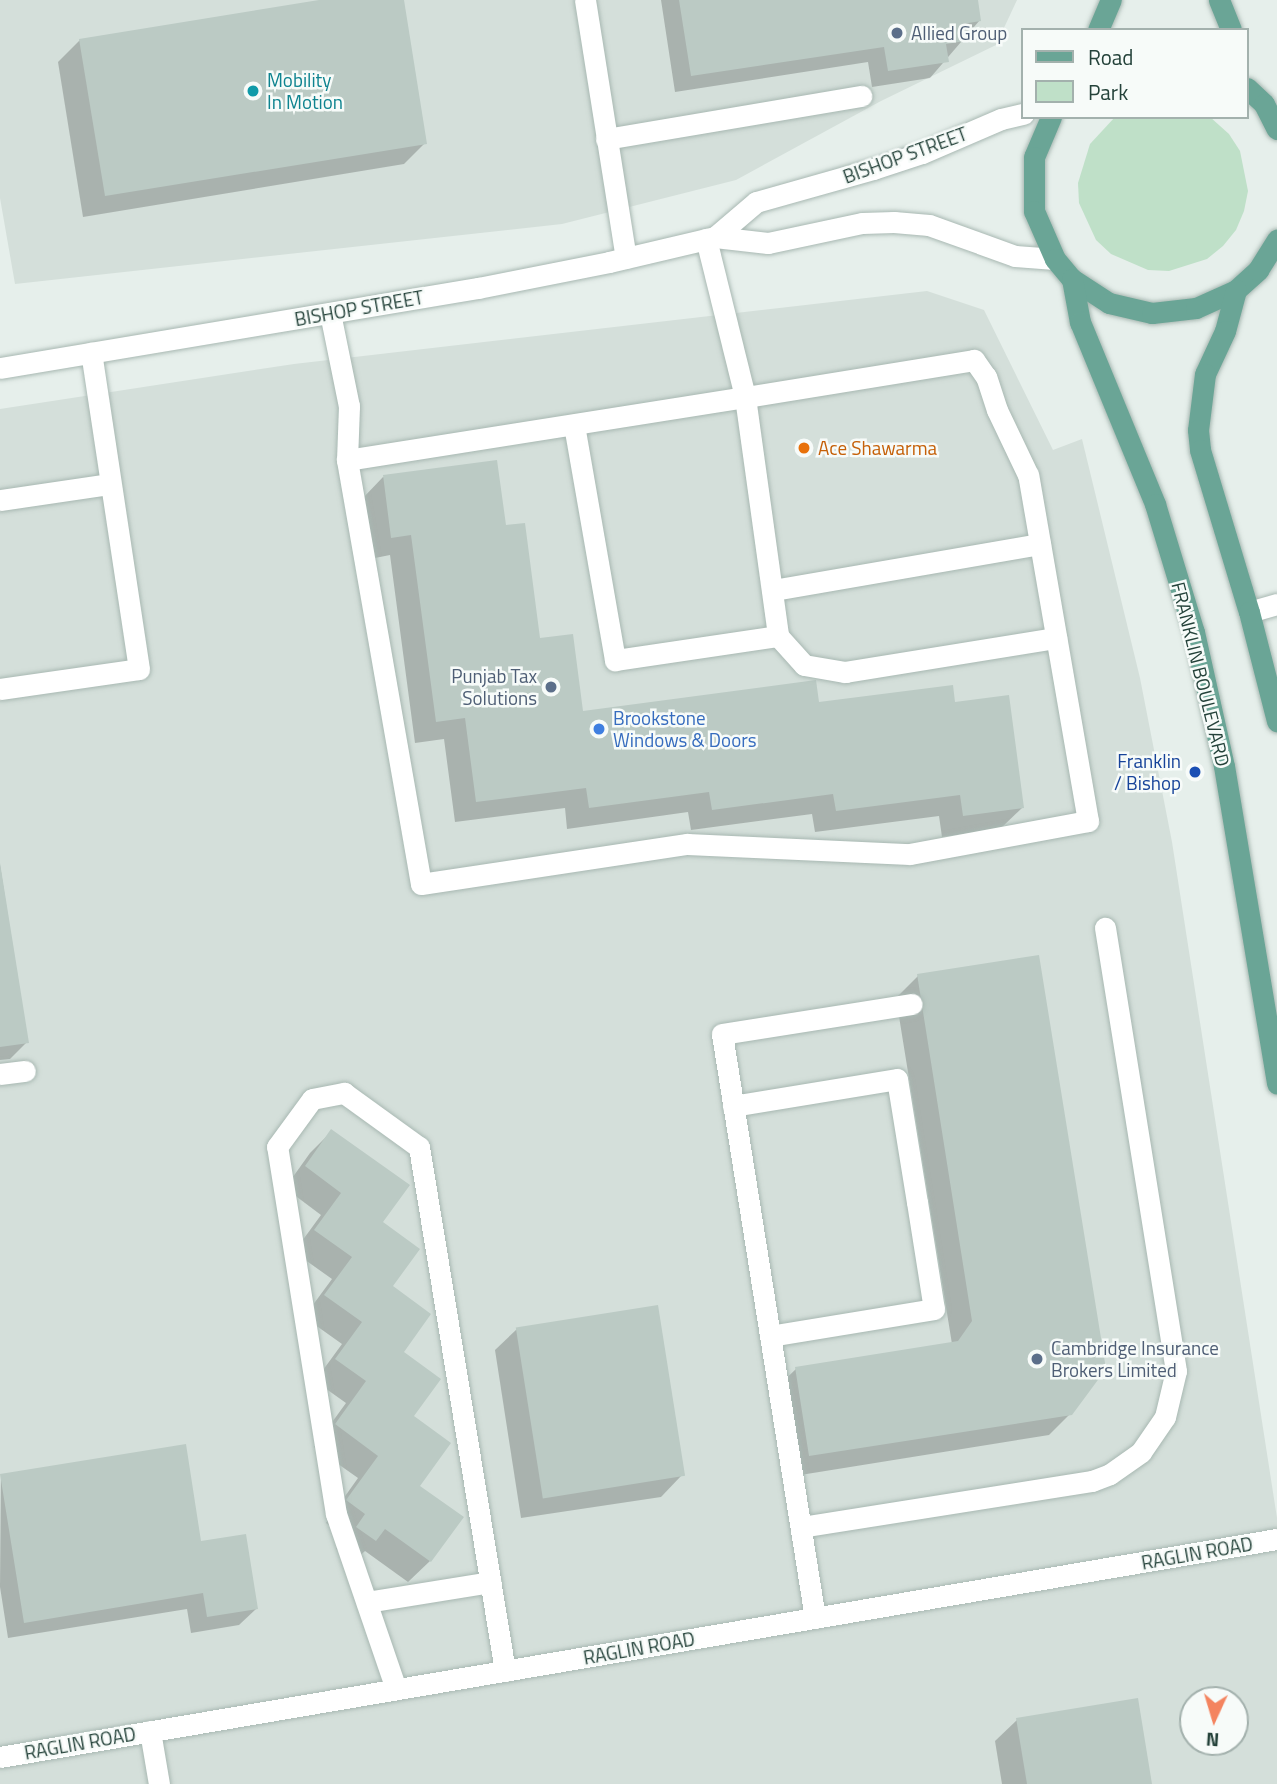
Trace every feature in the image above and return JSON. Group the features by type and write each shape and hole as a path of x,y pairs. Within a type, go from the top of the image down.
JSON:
{"main road":[{"path":"1099,28 1111,0"},
{"path":"1219,0 1230,28"},
{"path":"1249,89 1270,105 1277,129"},
{"path":"1050,119 1034,157 1034,211 1055,260 1072,279 1109,303 1152,313 1196,308 1236,290 1268,268 1277,240"},
{"name":"FRANKLIN BOULEVARD","path":"1072,279 1080,321 1155,504 1194,632 1224,766 1277,1084"},
{"path":"1236,290 1225,331 1205,374 1198,430 1209,488 1249,612 1277,721"}],"street":[{"path":"585,0 626,258"},
{"path":"606,139 861,96"},
{"name":"BISHOP STREET","path":"711,238 756,202 873,169 1001,119 1021,114"},
{"name":"BISHOP STREET","path":"0,368 478,288 711,238 768,243 862,223 894,222 929,225 1015,256 1055,260"},
{"path":"711,238 745,397 778,636 804,665 845,672 1056,638"},
{"path":"330,313 349,406 348,460 421,884 687,844 910,854 1088,821 1028,475 997,410 986,377 974,360 348,460"},
{"path":"0,689 139,669 91,353"},
{"path":"574,425 615,660 778,636"},
{"path":"0,500 110,484"},
{"path":"773,590 1040,544"},
{"path":"1249,612 1277,604"},
{"path":"801,1527 1092,1481 1110,1474 1141,1452 1165,1417 1176,1371 1105,928"},
{"path":"815,1618 722,1034 912,1004"},
{"path":"0,1074 25,1071"},
{"path":"733,1105 897,1079 913,1175 934,1309 770,1336"},
{"path":"396,1689 337,1514 277,1147 312,1099 344,1093 419,1147 505,1671"},
{"name":"RAGLIN ROAD","path":"0,1757 1277,1539"},
{"path":"366,1602 490,1582"},
{"path":"150,1731 159,1784"}],"shaded area":[{"path":"0,0 1017,0 996,45 881,101 736,180 562,224 15,284 0,198"},
{"path":"927,291 984,310 1053,450 1082,439 1140,678 1172,842 1277,1518 1277,1784 0,1784 0,409 294,364"}],"green space":[{"path":"1113,119 1212,119 1229,134 1240,151 1248,191 1236,230 1223,246 1207,259 1169,271 1148,270 1111,254 1096,240 1079,203 1078,183 1090,144"}],"building":[{"name":"Mobility In Motion","path":"319,0 404,0 427,144 105,196 79,39"},
{"path":"679,0 978,0 981,21 962,24 965,41 946,44 949,62 888,71 884,47 691,76"},
{"path":"497,460 506,525 525,523 540,638 573,634 583,711 816,680 819,702 953,685 955,702 1009,695 1024,808 963,816 960,795 836,811 833,794 712,810 709,792 589,808 586,788 476,802 465,718 436,722 411,535 391,538 383,475"},
{"path":"0,863 29,1043 0,1047"},
{"path":"1039,955 1106,1369 1072,1415 809,1456 795,1367 958,1341 972,1321 917,974"},
{"path":"331,1129 410,1185 383,1222 420,1249 393,1286 431,1314 404,1352 441,1379 414,1416 451,1443 420,1486 464,1517 431,1562 385,1529 376,1541 356,1527 365,1514 346,1500 378,1456 335,1424 366,1381 335,1359 362,1322 324,1295 352,1257 314,1230 341,1193 305,1166"},
{"path":"658,1305 685,1476 543,1498 516,1328"},
{"path":"186,1444 201,1541 246,1534 258,1609 207,1617 203,1593 24,1623 0,1474"},
{"path":"1138,1698 1152,1784 1027,1784 1016,1718"}],"place":[{"name":"Allied Group","path":"897,33"},
{"name":"Mobility In Motion","path":"253,91"},
{"name":"Ace Shawarma","path":"804,448"},
{"name":"Punjab Tax Solutions","path":"551,687"},
{"name":"Brookstone Windows & Doors","path":"599,729"},
{"name":"Franklin / Bishop","path":"1195,772"},
{"name":"Cambridge Insurance Brokers Limited","path":"1037,1359"}]}
